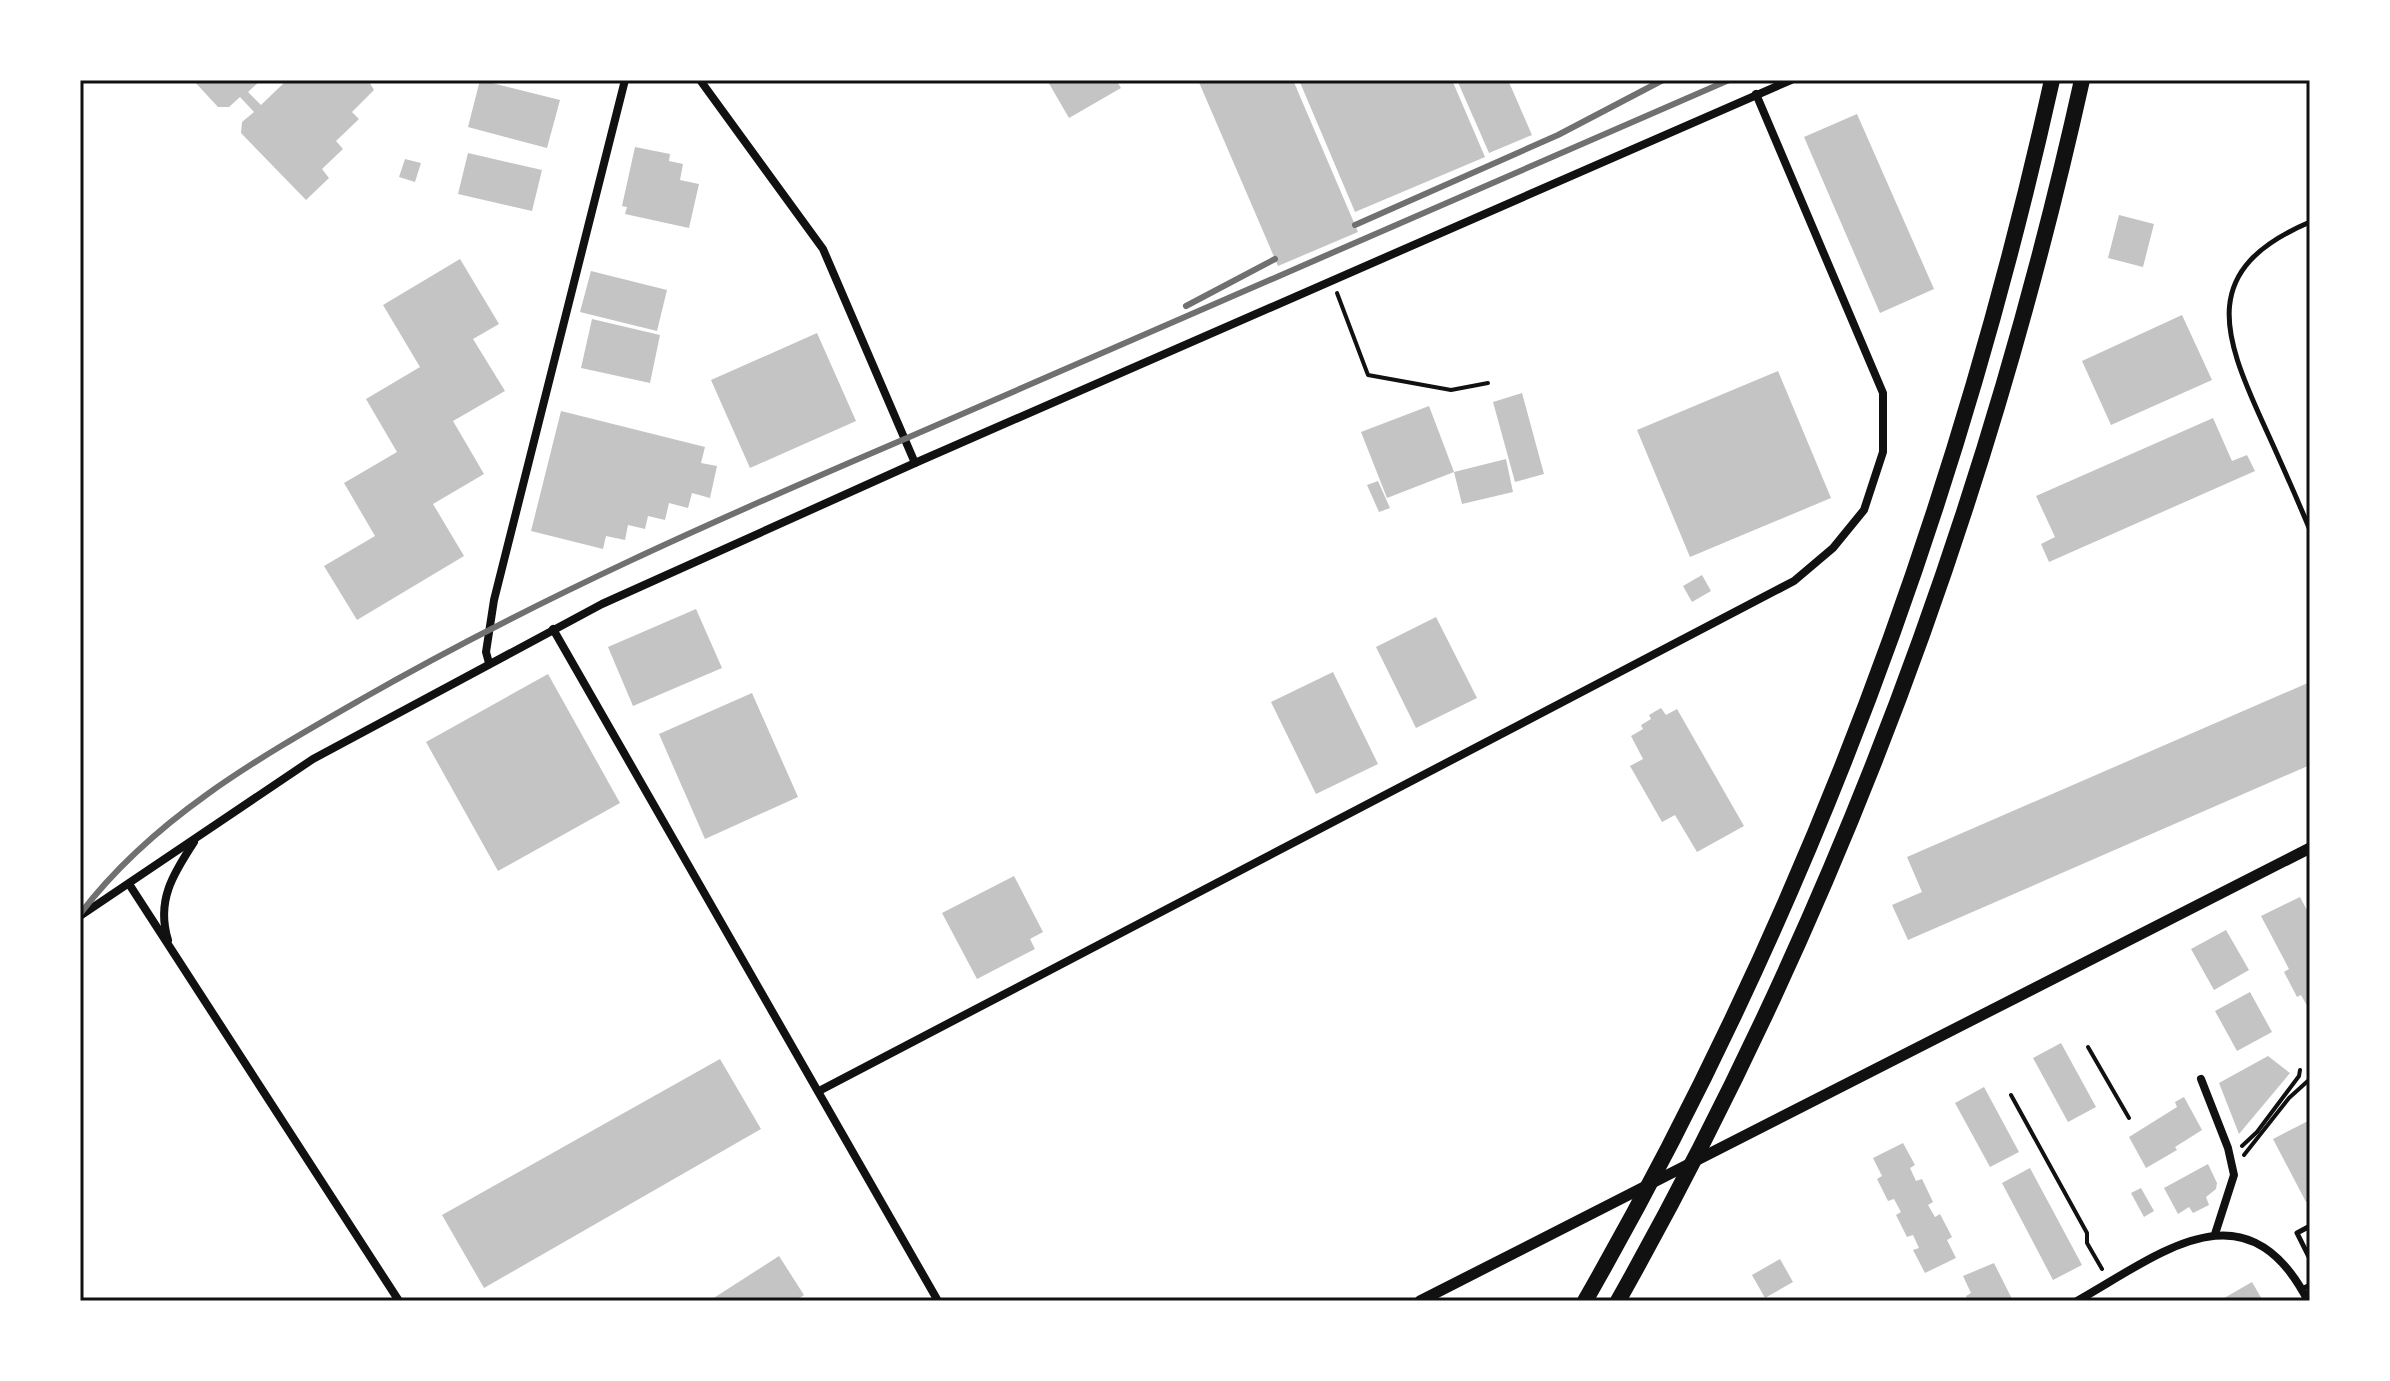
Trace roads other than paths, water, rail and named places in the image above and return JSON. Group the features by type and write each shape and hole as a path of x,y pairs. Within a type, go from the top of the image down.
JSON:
{"highway":[{"path":"1585,1301 1672,1142 1743,997 1812,842 1870,696 1961,431 2006,273 2052,80"},
{"path":"1618,1301 1707,1135 1771,1005 1887,734 1957,536 2001,397 2039,261 2082,80"}],"street":[{"path":"489,663 486,652 494,600 625,80"},
{"path":"700,80 823,249 915,463"},
{"path":"80,916 313,759 553,629 915,463 1791,80"},
{"path":"819,1091 1794,581 1833,548 1864,510 1883,452 1883,393 1756,94"},
{"path":"553,629 938,1301"},
{"path":"172,952 164,924 166,890 196,839"},
{"path":"1420,1301 2310,848"},
{"path":"129,884 399,1301"},
{"path":"2201,1079 2230,1158 2233,1185 2215,1234"},
{"path":"2077,1301 2182,1241 2215,1234 2240,1238 2272,1254 2306,1287 2308,1301"}],"lane":[{"path":"2310,222 2288,231 2247,264 2234,290 2228,324 2229,341 2244,380 2310,530"},
{"path":"2310,1226 2297,1233 2310,1259"}],"railway":[{"path":"1355,225 1558,135 1663,80"},
{"path":"80,914 140,848 245,768 321,722 493,628 767,498 1729,80"},
{"path":"1186,306 1275,259"}]}
